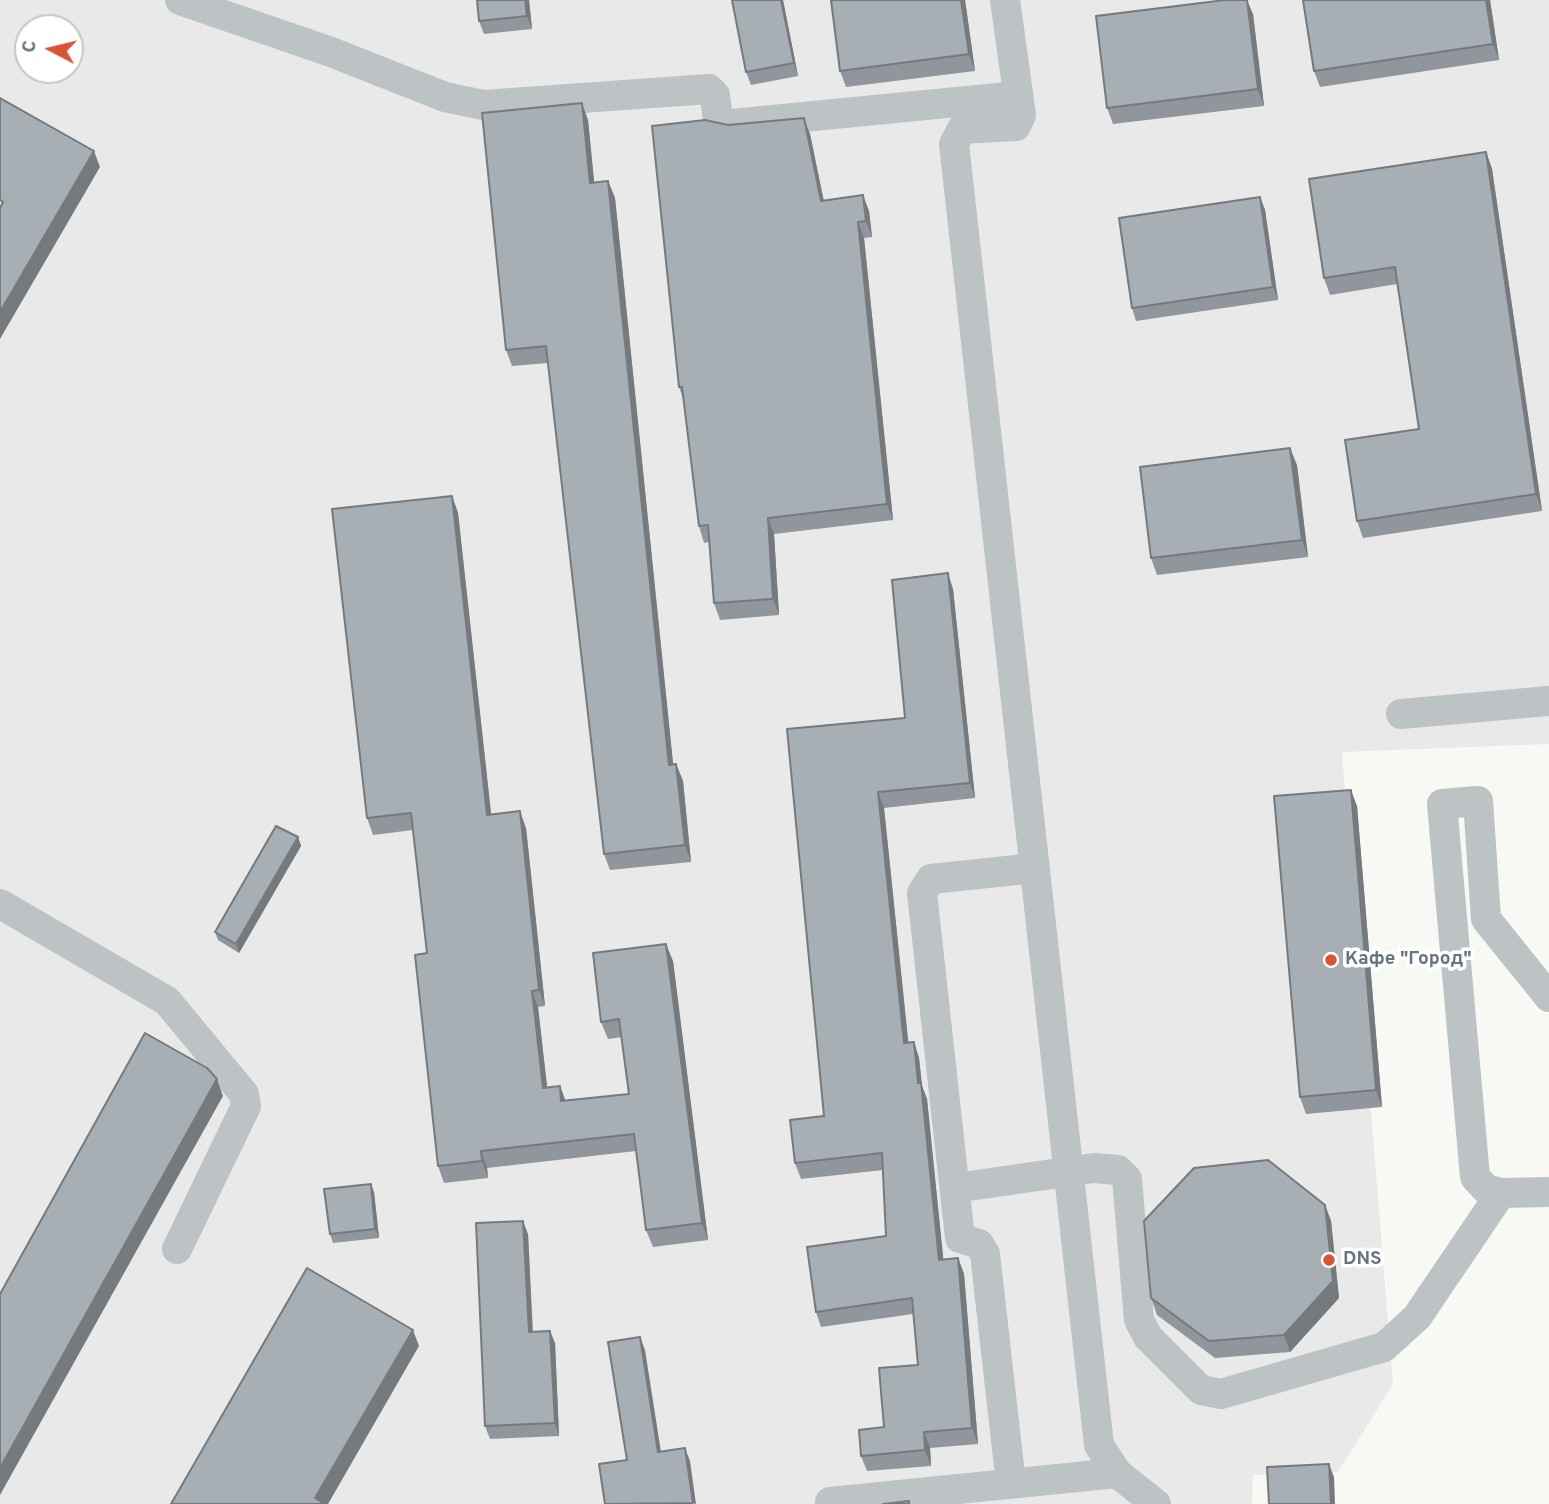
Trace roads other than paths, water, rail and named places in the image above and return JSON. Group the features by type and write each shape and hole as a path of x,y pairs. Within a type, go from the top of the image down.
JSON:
{"lane":[{"path":"180,0 331,52 445,97 483,105 709,89 715,95 718,121 732,124 1018,96"},
{"path":"1005,0 1021,115 1016,126 962,129 954,144 1099,1445 1117,1473 1156,1504"},
{"path":"1401,715 1549,701"},
{"path":"1549,997 1486,919 1478,801 1442,804 1475,1177 1486,1189 1501,1193 1549,1192"},
{"path":"1011,1484 985,1254 979,1244 960,1238 922,893 931,879 1035,868"},
{"path":"0,904 167,1001 244,1094 246,1106 177,1249"},
{"path":"955,1188 1069,1174 1094,1168 1118,1170 1127,1179 1139,1320 1148,1337 1201,1390 1221,1394 1384,1348 1417,1317 1501,1193"},
{"path":"830,1502 1117,1473"}],"place":[{"name":"Кафе \"Город\"","path":"1331,960"},
{"name":"DNS","path":"1329,1260"}]}
